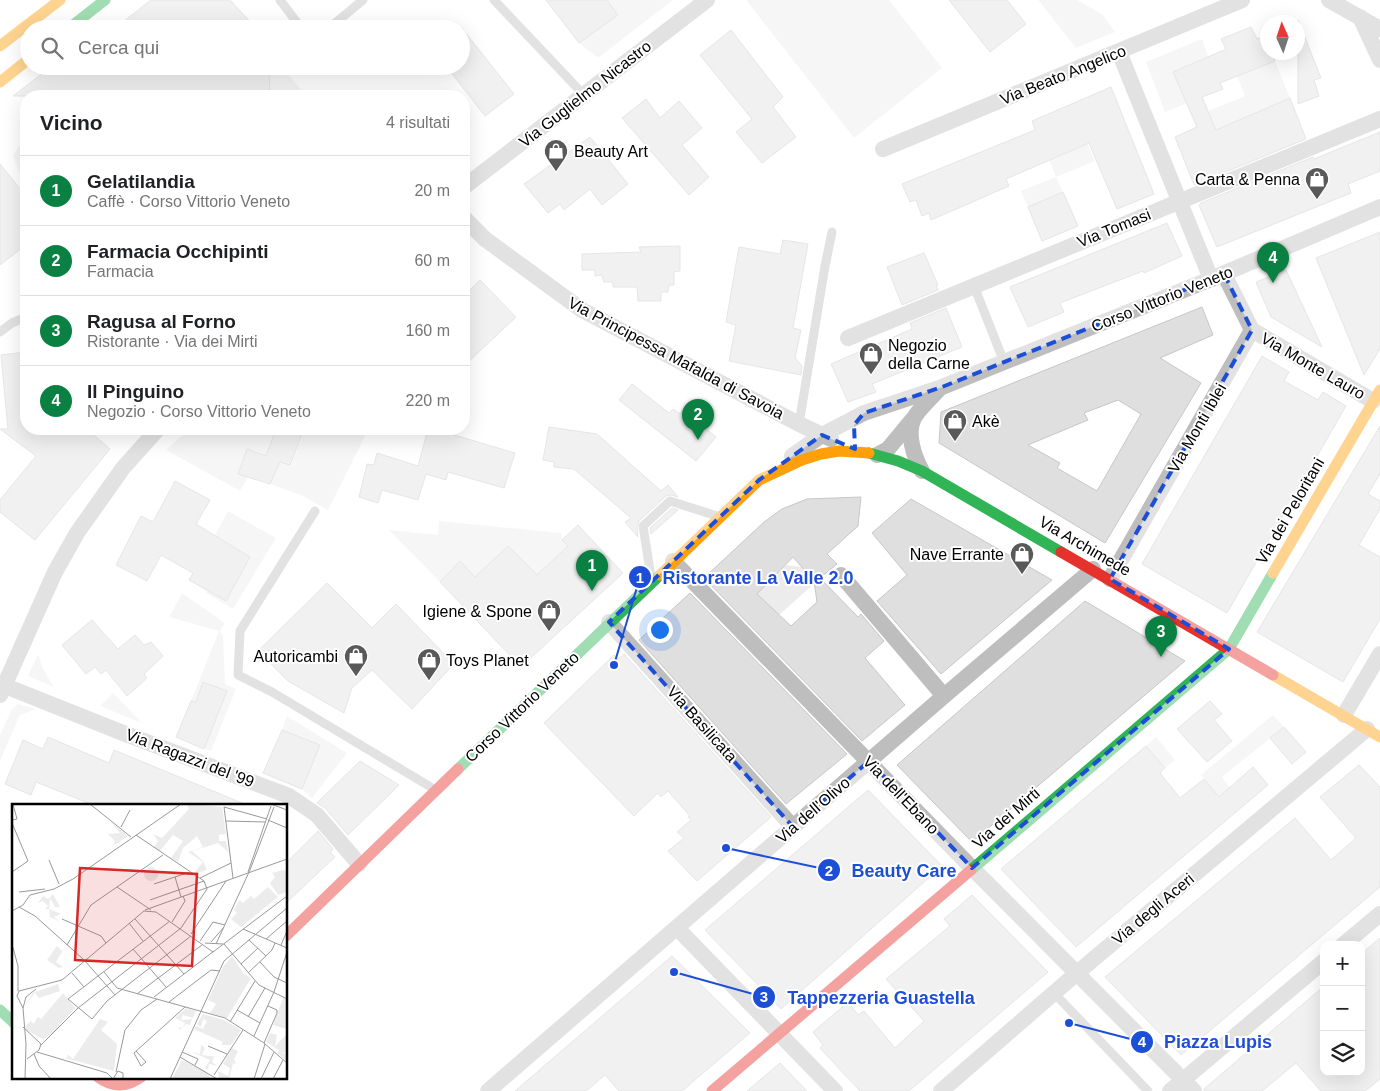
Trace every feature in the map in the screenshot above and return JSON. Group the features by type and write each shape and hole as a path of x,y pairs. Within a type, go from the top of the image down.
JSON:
{"main road":[{"path":"34,20 60,0"},
{"path":"79,20 105,0"},
{"path":"0,46 20,31"},
{"path":"0,82 20,66"},
{"name":"Via dei Peloritani","path":"1229,648 1377,396"},
{"name":"Via Archimede","path":"759,480 814,455 835,451 867,452 898,460 922,471 1374,733"},
{"name":"Corso Vittorio Veneto","path":"288,934 673,560 759,480"},
{"name":"Via dei Mirti","path":"712,1091 1229,648"},
{"path":"0,1010 12,1021"},
{"path":"97,1091 98,1078"},
{"path":"100,1078 112,1086 125,1088 140,1078"}],"street":[{"name":"Via Guglielmo Nicastro","path":"470,183 707,0"},
{"name":"Via Beato Angelico","path":"883,149 1242,0"},
{"path":"1329,0 1380,29"},
{"path":"1360,17 1380,60"},
{"path":"1119,52 1179,201 1218,277 1252,330"},
{"name":"Via Tomasi","path":"848,338 1380,119"},
{"name":"Corso Vittorio Veneto","path":"759,480 822,435 864,413 942,387 1218,277 1380,207"},
{"name":"Via Principessa Mafalda di Savoia","path":"470,224 485,239 582,310 799,424 867,452"},
{"name":"Via Monte Lauro","path":"1252,330 1377,396"},
{"name":"Via Monti Iblei","path":"1110,579 1252,330"},
{"path":"864,413 856,421 853,431 856,442 867,452 888,449 942,387"},
{"path":"914,418 911,436 916,461 922,471"},
{"path":"1,688 55,572 77,533 147,435"},
{"name":"Via dell'Ebano","path":"673,560 972,868 1189,1085"},
{"name":"Via dell'Olivo","path":"488,1091 944,696 1093,570"},
{"path":"841,576 944,696"},
{"name":"Via Basilicata","path":"609,622 793,827"},
{"path":"1344,715 1380,654"},
{"name":"Via Ragazzi del '99","path":"1,688 289,796 316,814 359,864"},
{"name":"Via degli Aceri","path":"941,1091 1077,973 1374,733"},
{"path":"1349,941 1380,914"},
{"path":"677,928 835,1091"},
{"path":"1170,1091 1189,1085 1320,965"}],"lane":[{"path":"280,0 295,20"},
{"path":"339,20 363,0"},
{"path":"494,0 584,95"},
{"path":"799,424 832,232"},
{"path":"974,286 1004,362"},
{"path":"0,332 20,320"},
{"path":"652,581 643,526 670,502 719,517"},
{"path":"315,511 240,631 238,675 272,692 436,790"},
{"path":"1054,993 1148,1091"}],"highlighted area":[{"path":"1224,274 1252,330 1110,579 1229,649 972,868 869,761 793,827 609,622 759,480 822,435 855,449 854,425 864,413 942,387"}],"shaded area":[{"path":"607,0 673,0 598,58 579,43 618,15"},
{"path":"746,0 889,0 942,68 854,138"},
{"path":"1038,0 1077,0 1102,14 1115,32 1076,48"},
{"path":"1202,39 1208,56 1174,72 1187,103 1165,112 1146,62"},
{"path":"1275,61 1290,98 1216,130 1208,111 1245,96 1237,76"},
{"path":"269,75 289,75 301,90 270,90"},
{"path":"1087,143 1095,161 1056,177 1049,160"},
{"path":"20,144 20,172 18,170 13,155"},
{"path":"1056,177 1063,192 1028,207 1021,191"},
{"path":"182,435 274,435 266,456 247,449 239,474 248,477 240,491 166,450"},
{"path":"303,435 366,435 328,510 301,495 270,484 280,462 291,465"},
{"path":"228,511 276,538 233,609 206,593 207,590 226,601 250,557 220,538 217,544 211,542"},
{"path":"439,521 561,533 562,540 575,553 553,560 537,575 508,546 475,577 460,561 440,582 389,530 438,535"},
{"path":"785,565 802,567 815,583 779,615 757,594"},
{"path":"182,593 225,623 220,631 223,636 225,684 236,689 211,751 204,749 227,691 204,682 196,702 191,701 219,631 169,617"},
{"path":"38,654 43,669 54,687 28,676"},
{"path":"113,693 142,723 100,706"},
{"path":"18,704 36,709 20,715 0,761 0,735 12,709"},
{"path":"1273,715 1284,727 1222,777 1243,806 1233,814 1201,775"},
{"path":"287,716 347,753 312,798 302,789 320,745 282,730"},
{"path":"1156,737 1175,760 1165,768 1146,746"}],"building":[{"path":"151,0 230,0 249,20 125,20"},
{"path":"546,0 607,0 618,15 579,43"},
{"path":"949,0 1007,0 1026,24 990,52"},
{"path":"1251,27 1257,39 1260,38 1260,60 1275,61 1220,83 1223,89 1202,97 1216,130 1290,98 1306,139 1194,185 1175,137 1197,127 1173,72 1226,49 1221,39"},
{"path":"731,30 783,97 773,107 796,137 762,163 736,132 752,119 700,55"},
{"path":"470,38 514,94 485,116 470,97 470,90 465,90 453,75 470,75"},
{"path":"1305,38 1321,78 1314,80 1319,96 1298,104 1298,60 1305,60"},
{"path":"40,75 269,75 270,90 21,90"},
{"path":"1111,87 1154,194 1117,209 1089,143 1006,179 1009,186 931,220 929,213 922,216 916,200 910,202 902,184 1035,130 1032,121"},
{"path":"20,91 20,96 13,96"},
{"path":"646,99 660,118 679,101 702,128 682,145 709,177 689,195 622,118"},
{"path":"1380,132 1380,171 1348,184 1351,193 1217,247 1199,205 1201,203"},
{"path":"590,137 628,184 602,205 590,189 564,210 560,204 548,213 524,184"},
{"path":"0,164 20,189 20,250 0,265"},
{"path":"1063,192 1078,226 1042,241 1028,207"},
{"path":"1167,223 1182,256 1144,273 1143,271 1060,303 1064,312 1028,327 1010,287"},
{"path":"1380,232 1380,349 1364,375 1316,258"},
{"path":"783,240 808,244 793,328 801,330 795,358 802,366 801,375 729,361 736,325 726,322 739,247 780,254"},
{"path":"680,246 680,271 674,272 674,285 669,285 668,292 661,292 661,301 638,301 637,287 613,287 613,282 604,282 602,275 595,276 595,270 582,270 582,254 641,252 639,247"},
{"path":"924,253 938,285 936,285 938,290 902,305 887,267"},
{"path":"1286,270 1322,347 1271,317 1256,282"},
{"path":"480,280 516,317 470,360 470,290"},
{"path":"1202,307 1213,335 1160,358 1201,383 1105,543 939,443 941,412","holes":["1118,400 1141,414 1097,491 1057,468 1060,463 1028,445 1088,420 1084,413"]},
{"path":"946,308 962,347 872,384 876,392 848,402 831,364 912,329 910,323"},
{"path":"20,353 20,435 94,435 110,449 35,540 0,512 0,500 36,456 0,429 8,429 1,355"},
{"path":"1262,356 1289,372 1284,381 1318,400 1323,392 1346,406 1227,613 1142,564"},
{"path":"632,384 669,413 673,409 680,414 683,410 716,437 696,461 619,400"},
{"path":"1380,426 1380,474 1368,494 1380,501 1380,509 1359,545 1380,557 1380,619 1343,682 1257,632"},
{"path":"549,427 597,434 661,491 668,485 678,497 666,496 639,521 637,527 638,537 625,522 631,518 574,469 554,467 554,462 543,460"},
{"path":"274,435 302,435 290,465 280,462 270,484 238,474 247,449 266,456"},
{"path":"426,435 454,435 515,453 504,488 448,472 446,480 426,474 418,500 382,490 378,503 359,497 367,464 374,465 377,453 418,466"},
{"path":"175,481 210,500 196,524 250,557 226,601 189,580 193,573 161,555 147,581 116,565 141,516 153,522"},
{"path":"861,497 858,526 827,554 837,564 820,578 858,617 861,614 884,641 865,658 905,705 862,741 704,578 764,522 782,509 807,499","holes":["793,557 814,581 817,602 791,626 757,594"]},
{"path":"911,499 1052,580 941,674 877,601 907,575 872,533"},
{"path":"672,508 678,510 651,534 650,528"},
{"path":"578,525 623,573 521,667 440,582 460,561 475,577 508,546 537,575 568,546 562,540"},
{"path":"327,583 372,628 396,604 454,664 412,709 372,670 352,688 344,713 288,681 258,651"},
{"path":"690,593 847,754 786,804 639,640"},
{"path":"1085,601 1185,661 972,842 897,765"},
{"path":"92,620 118,649 135,635 144,645 151,642 163,656 144,674 147,678 127,696 106,670 101,674 95,667 86,674 62,645"},
{"path":"624,654 771,817 697,881 668,851 684,838 677,832 691,820 688,817 690,816 668,791 661,797 658,793 634,816 544,723 614,655 618,659"},
{"path":"203,682 227,691 204,749 176,737 191,701 196,702"},
{"path":"1210,701 1222,714 1214,720 1232,741 1207,762 1177,729"},
{"path":"1284,727 1306,752 1292,764 1270,738"},
{"path":"282,730 320,745 302,789 263,773"},
{"path":"48,737 109,763 114,750 245,804 91,804 36,782 31,795 5,784 23,740 43,749"},
{"path":"1146,746 1165,768 1160,773 1180,798 1204,779 1219,797 1253,767 1268,785 1076,947 1001,869"},
{"path":"360,761 399,785 348,835 325,808 317,803"},
{"path":"1359,765 1380,787 1380,887 1181,1055 1105,977 1295,818 1331,860 1356,838 1320,797"},
{"path":"868,790 942,866 781,1009 705,930"},
{"path":"318,831 333,849 330,852 335,857 288,901 288,861"},
{"path":"972,895 1048,972 909,1091 860,1091 820,1048 823,1045 813,1032 848,1002 858,1015 864,1011 895,1048 924,1021 886,979 950,926 944,919"},
{"path":"1380,938 1380,1079 1365,1091 1321,1091 1296,1063 1262,1091 1204,1091 1204,1089 1320,989 1320,1076 1365,1076 1365,951"},
{"path":"672,956 750,1033 682,1091 619,1091 605,1075 586,1091 515,1091"},
{"path":"780,1063 807,1091 747,1091"}],"traffic: fast":[{"path":"79,20 105,0"},
{"path":"869,453 898,461 922,471 1061,552"},
{"path":"971,870 1229,649 1273,573"},
{"path":"458,769 660,575"},
{"path":"0,1010 12,1021"}],"traffic: slow":[{"path":"34,20 60,0"},
{"path":"0,46 20,31"},
{"path":"0,82 20,66"},
{"path":"1273,573 1380,390"},
{"path":"660,575 759,480 802,460 821,454 839,451 869,453"},
{"path":"1273,675 1380,737"}],"traffic: jam":[{"path":"1061,552 1273,675"},
{"path":"288,934 458,769"},
{"path":"712,1091 971,870"},
{"path":"100,1078 114,1085 125,1085 140,1078"}],"place":[{"name":"Beauty Art","path":"556,172"},
{"name":"Carta & Penna","path":"1317,200"},
{"name":"Il Pinguino","path":"1273,283"},
{"name":"Negozio della Carne","path":"871,375"},
{"name":"Farmacia Occhipinti","path":"698,440"},
{"name":"Akè","path":"955,442"},
{"name":"Nave Errante","path":"1022,575"},
{"name":"Gelatilandia","path":"592,591"},
{"name":"Igiene & Spone","path":"549,632"},
{"name":"Ragusa al Forno","path":"1161,657"},
{"name":"Ristorante La Valle 2.0","path":"614,665"},
{"name":"Autoricambi","path":"356,677"},
{"name":"Toys Planet","path":"429,681"},
{"name":"Beauty Care","path":"726,848"},
{"name":"Tappezzeria Guastella","path":"674,972"},
{"name":"Piazza Lupis","path":"1069,1023"}]}
